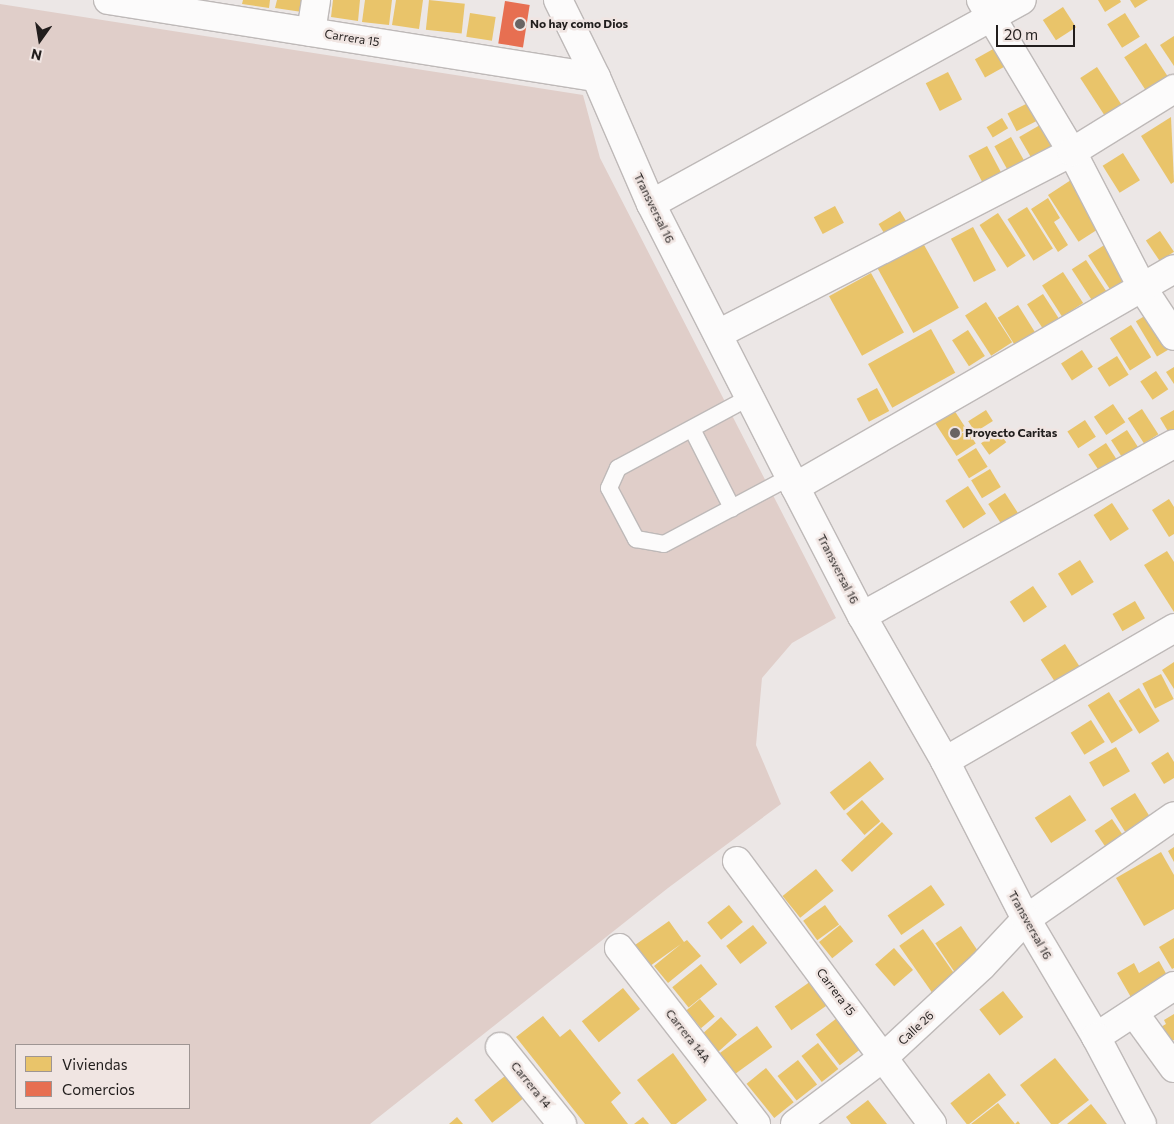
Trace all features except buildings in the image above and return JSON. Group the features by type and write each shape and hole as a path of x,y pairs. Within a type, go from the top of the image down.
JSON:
{"street":[{"name":"Carrera 15","path":"108,0 596,77"},
{"path":"311,32 316,0"},
{"name":"Transversal 16","path":"558,0 596,77 651,204 862,616 945,761 1026,920 1096,1037 1142,1124"},
{"path":"651,204 986,9 1022,0"},
{"path":"986,9 1072,152 1143,289 1174,336"},
{"path":"718,334 1072,152 1174,89"},
{"path":"793,482 1143,289 1174,269"},
{"path":"862,616 1174,444"},
{"path":"945,761 1174,628"},
{"name":"Calle 26","path":"794,1124 885,1056 982,966 1026,920 1174,816"},
{"name":"Carrera 15","path":"737,861 885,1056 932,1124"},
{"name":"Carrera 14A","path":"619,948 756,1124"},
{"path":"1096,1037 1174,986"},
{"path":"1134,1013 1174,1068"},
{"name":"Carrera 14","path":"500,1047 562,1124"}],"lane":[{"path":"750,397 618,468 609,488 636,539 664,544 732,508 793,482"},
{"path":"692,428 732,508"}],"shaded area":[{"path":"0,4 583,95 600,158 836,618 792,643 762,678 756,745 781,804 668,888 370,1124 0,1124"}],"place":[{"name":"No hay como Dios","path":"520,24"},
{"name":"Proyecto Caritas","path":"955,433"}]}
